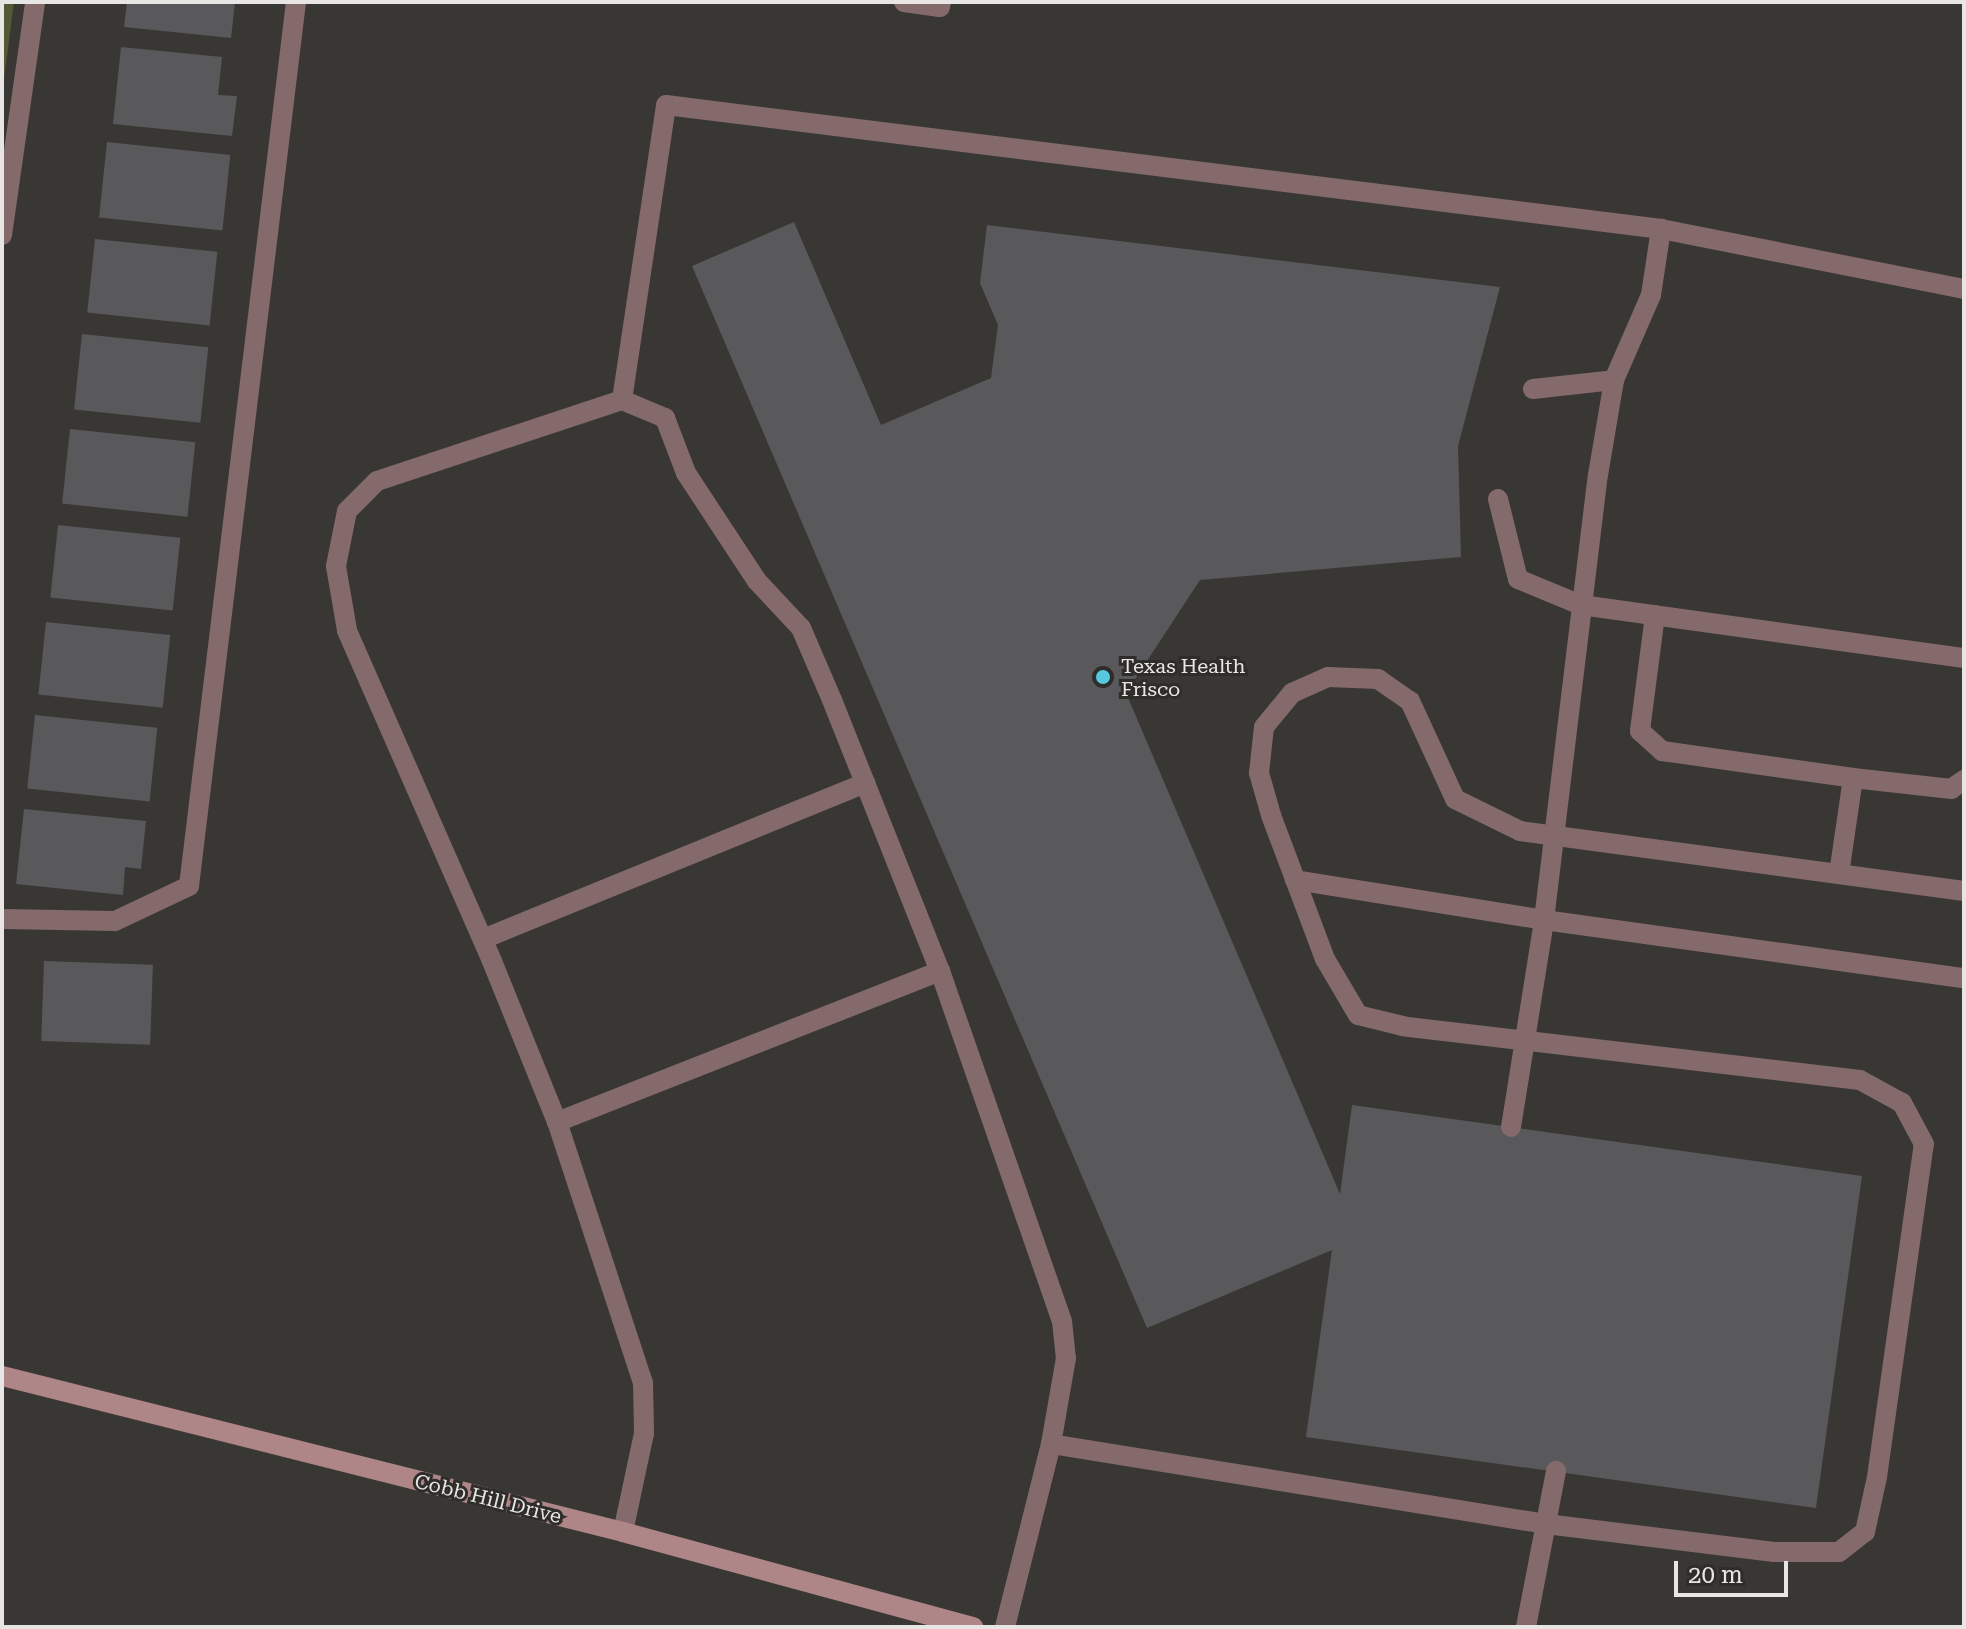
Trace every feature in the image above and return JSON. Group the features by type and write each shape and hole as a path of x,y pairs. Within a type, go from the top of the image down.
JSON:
{"street":[{"path":"2,235 35,2"},
{"path":"2,919 115,921 189,886 296,2"},
{"path":"904,2 940,7 941,2"},
{"path":"622,400 666,105 1661,229 1964,289"},
{"path":"1511,1127 1544,920 1551,837 1581,605 1614,380 1651,295 1661,229"},
{"path":"1533,389 1614,380"},
{"path":"623,1532 644,1433 643,1383 557,1122 483,939 347,630 336,566 347,511 377,481 622,400 665,418 686,473 757,581 801,628 940,971 1062,1321 1066,1358 1051,1444 1005,1627"},
{"path":"1498,499 1518,579 1581,605 1964,658"},
{"path":"1655,615 1640,731 1662,751 1951,789 1964,780"},
{"path":"1051,1444 1546,1524 1774,1552 1839,1552 1865,1532 1877,1477 1924,1144 1902,1103 1860,1080 1403,1026 1358,1015 1325,959 1259,773 1264,727 1292,693 1328,677 1378,679 1410,701 1455,799 1520,831 1964,891"},
{"path":"1839,874 1853,778"},
{"path":"483,939 865,783"},
{"path":"1295,880 1544,920 1964,978"},
{"path":"557,1122 940,971"},
{"name":"Cobb Hill Drive","path":"2,1376 623,1532 973,1627"},
{"path":"1526,1627 1556,1471"}],"green space":[{"path":"2,2 14,2 2,95"}],"building":[{"path":"127,2 235,2 231,38 124,27"},
{"path":"121,47 222,57 218,95 237,96 232,136 113,124"},
{"path":"107,142 230,155 222,231 99,218"},
{"name":"Texas Health Frisco","path":"794,222 881,425 991,378 998,325 980,283 987,225 1500,287 1458,446 1461,557 1200,580 1126,693 1340,1194 1352,1105 1862,1176 1816,1508 1306,1437 1332,1250 1147,1328 692,266"},
{"path":"95,239 217,252 210,325 87,313"},
{"path":"82,334 208,347 200,423 74,410"},
{"path":"70,429 195,442 187,517 62,504"},
{"path":"58,525 180,538 173,610 50,598"},
{"path":"46,622 170,635 163,708 38,695"},
{"path":"35,715 157,728 150,801 27,789"},
{"path":"24,809 146,821 141,869 125,867 123,895 16,884"},
{"path":"44,961 153,965 150,1045 41,1041"}],"place":[{"name":"Texas Health Frisco","path":"1103,677"}]}
